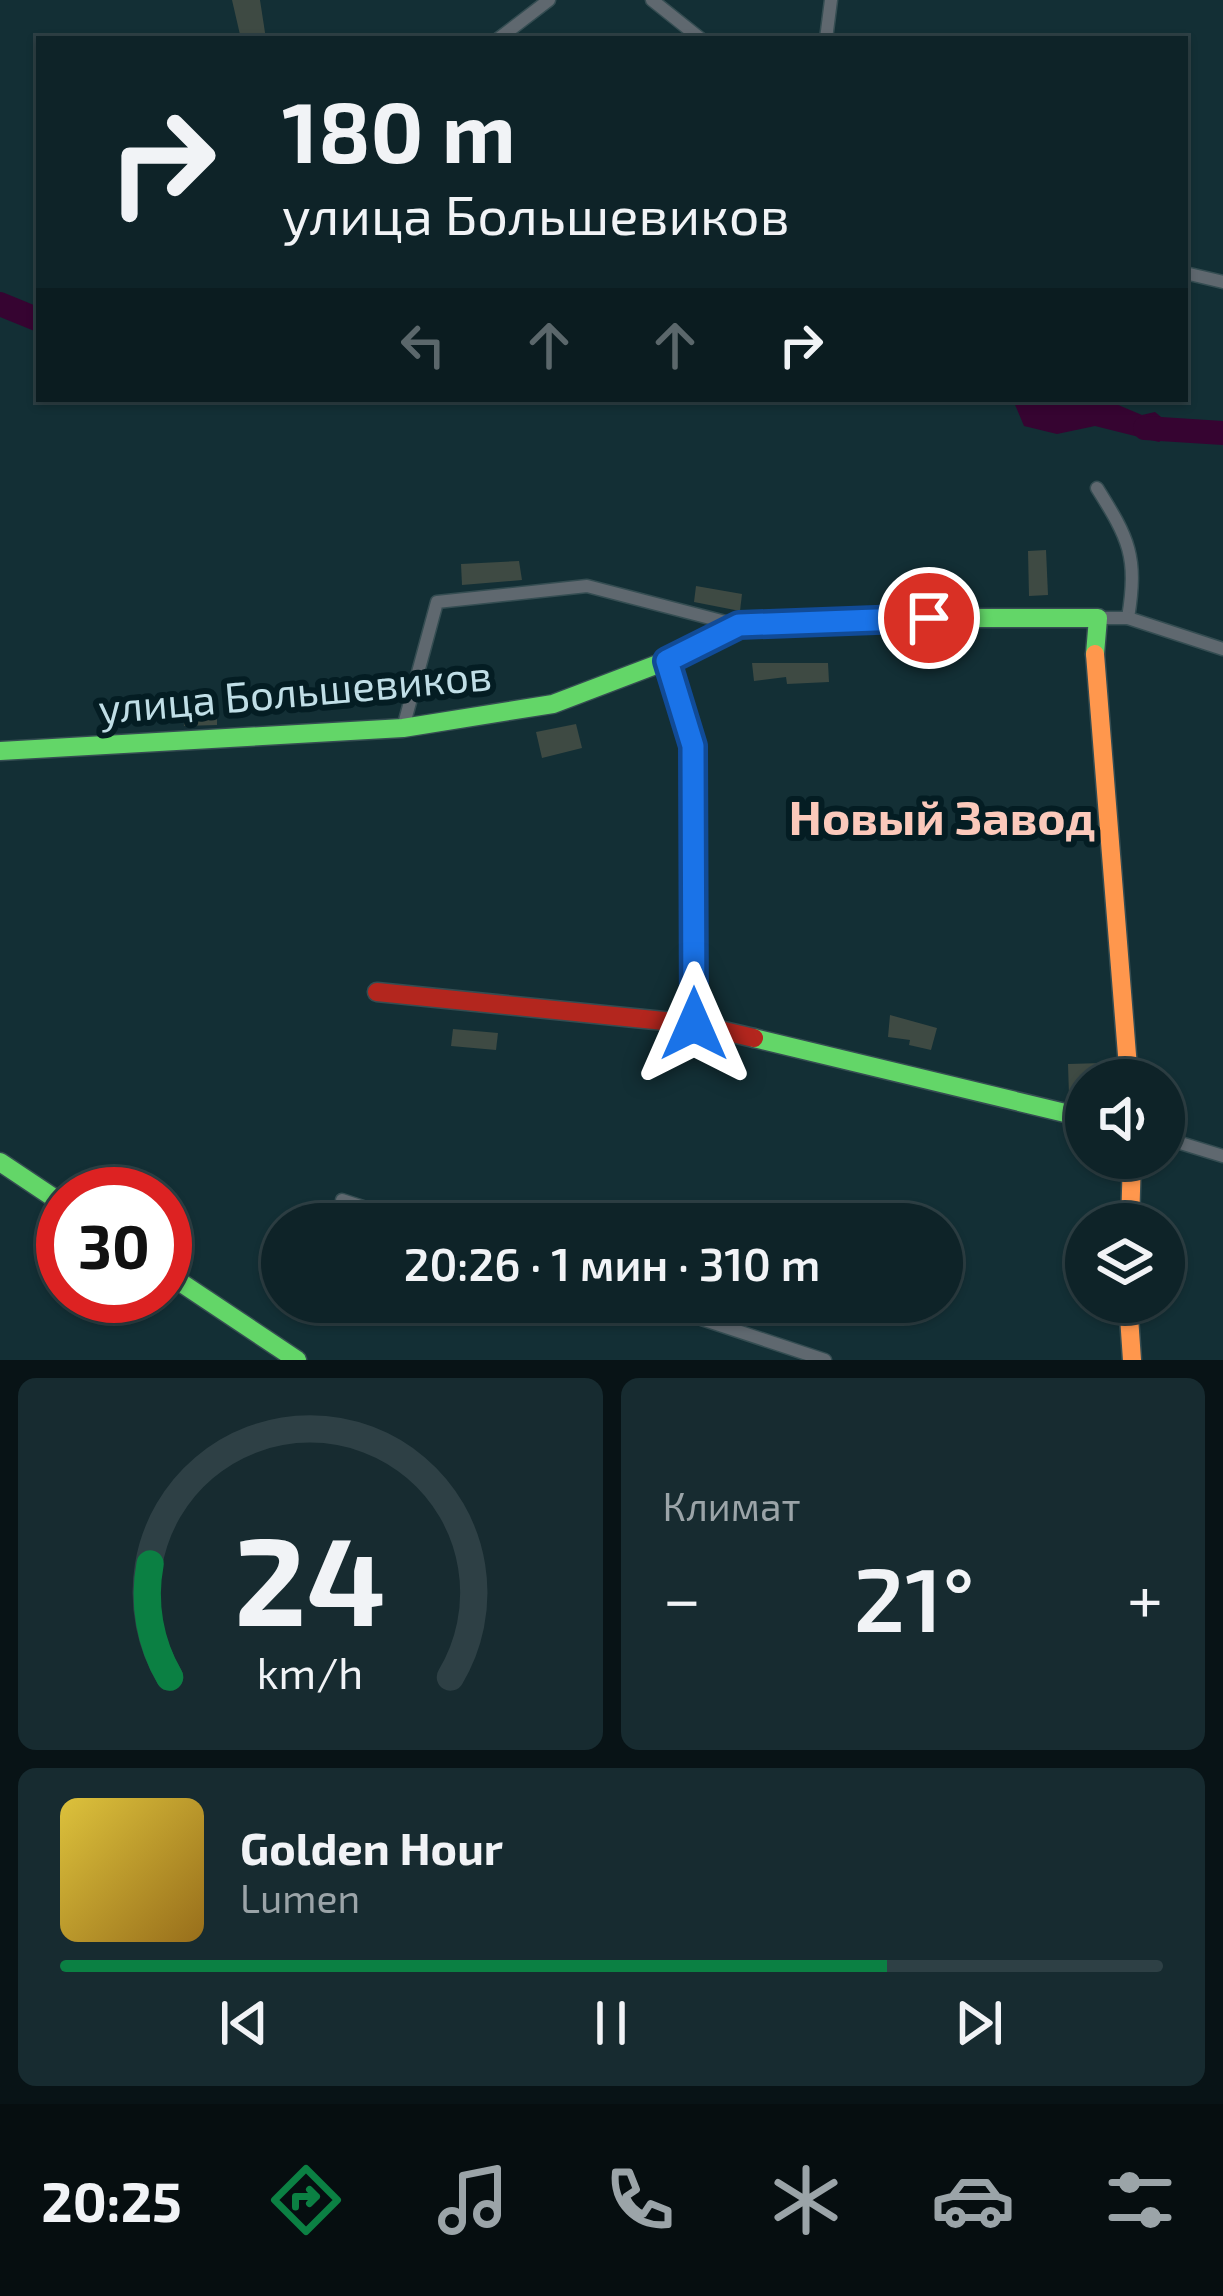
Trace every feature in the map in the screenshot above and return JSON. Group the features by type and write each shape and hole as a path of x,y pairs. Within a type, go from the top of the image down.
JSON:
{"street":[{"path":"503,36 549,0"},
{"path":"652,0 697,36"},
{"path":"826,36 830,0"},
{"path":"1188,274 1223,282"},
{"path":"1097,488 1129,538 1135,573 1128,617"},
{"path":"403,728 437,602 587,586 739,625"},
{"name":"улица Большевиков","path":"0,751 403,728 554,704 667,661 739,625 886,618 1128,617 1223,649"},
{"path":"1099,618 1094,662 1127,1059"},
{"path":"667,661 693,746 694,1024"},
{"path":"377,992 694,1024 1065,1113"},
{"path":"1185,1144 1223,1156"},
{"path":"0,1162 36,1186"},
{"path":"342,1200 351,1203"},
{"path":"192,1290 297,1360"},
{"path":"713,1323 825,1360"},
{"path":"1129,1323 1132,1360"}],"shaded area":[{"path":"1014,402 1111,402 1142,415 1155,412 1177,430 1159,442 1095,426 1057,434 1024,426"}],"building":[{"path":"232,0 260,0 266,36 240,36"},
{"path":"1046,550 1048,595 1029,596 1028,551"},
{"path":"519,561 522,580 462,585 461,564"},
{"path":"696,586 742,594 740,611 694,602"},
{"path":"752,663 828,663 829,682 787,684 786,677 754,681"},
{"path":"217,701 217,725 184,726 183,705"},
{"path":"576,724 582,748 542,758 536,732"},
{"path":"890,1015 937,1028 931,1050 888,1037"},
{"path":"453,1029 498,1033 496,1050 451,1046"}],"waterway":[{"path":"0,304 36,319"},
{"path":"1145,428 1223,433"}],"traffic: fast":[{"path":"0,751 403,728 553,704 666,661 739,625 886,618 1098,618 1095,654"},
{"path":"754,1038 1065,1113"},
{"path":"0,1162 36,1186"},
{"path":"192,1290 297,1360"}],"traffic: slow":[{"path":"1095,654 1127,1059"},
{"path":"1131,1179 1131,1203"},
{"path":"1129,1323 1132,1360"}],"traffic: jam":[{"path":"377,992 694,1024 754,1038"}],"district":[{"name":"Новый Завод","path":"942,818"}],"route":[{"path":"694,1024 693,746 667,661 739,625 929,618"}]}
